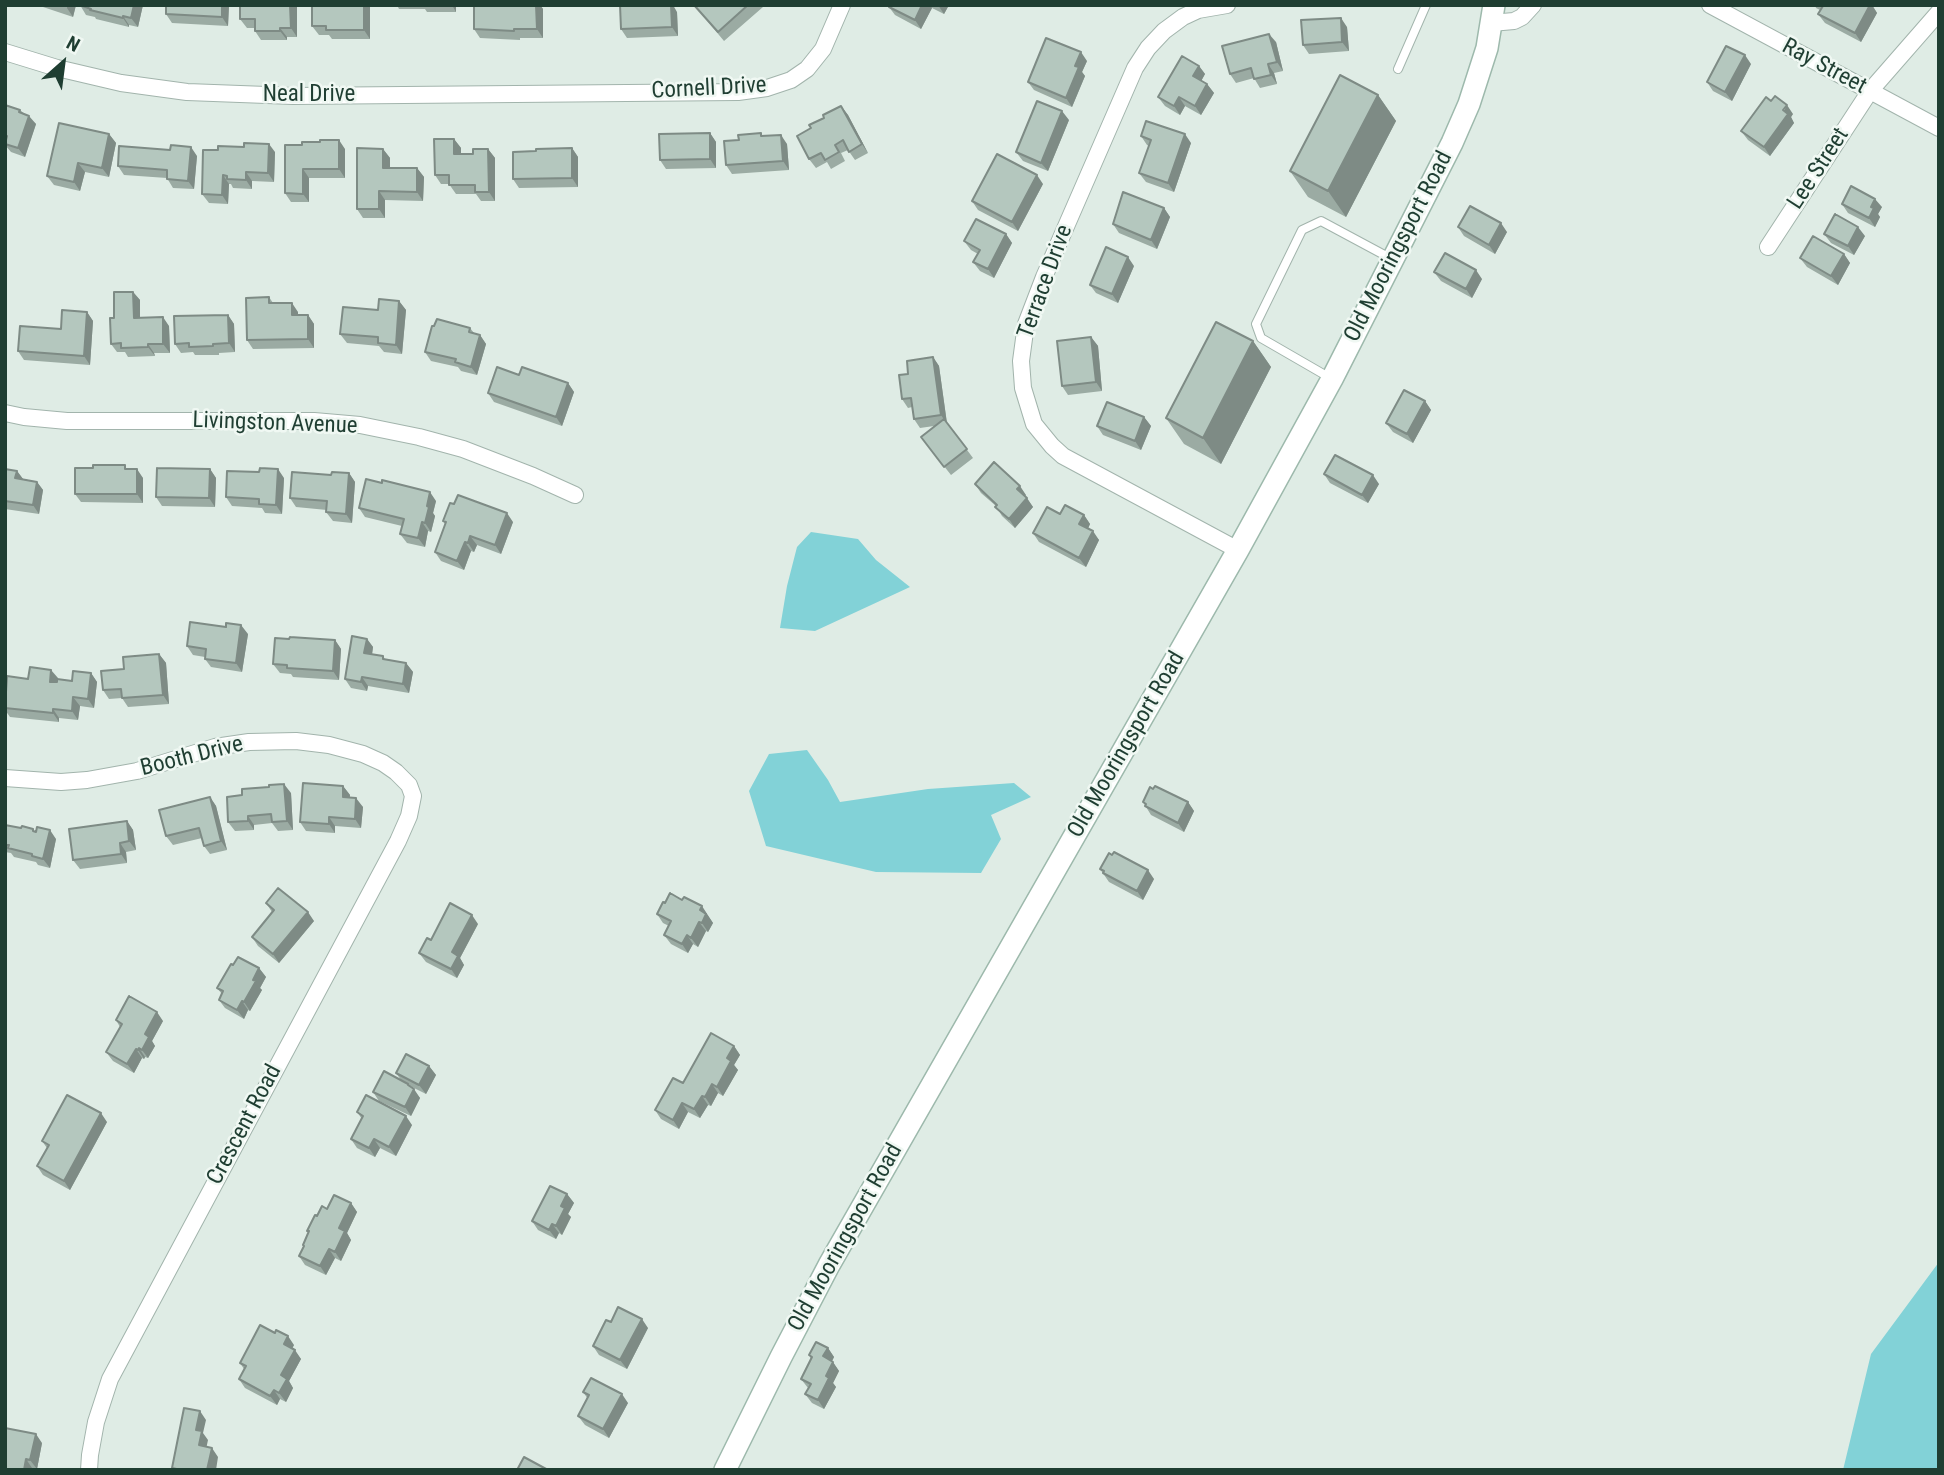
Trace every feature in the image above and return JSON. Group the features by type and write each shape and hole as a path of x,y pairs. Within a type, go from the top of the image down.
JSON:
{"main road":[{"name":"Old Mooringsport Road","path":"725,1470 829,1265 1238,550 1332,379 1452,143 1469,104 1487,48 1493,14"}],"street":[{"name":"Cornell Drive","path":"618,93 738,92 767,88 791,80 807,69 823,49 842,5"},
{"name":"Terrace Drive","path":"1227,5 1198,10 1184,17 1164,31 1148,48 1135,68 1044,276 1026,324 1021,361 1023,388 1034,424 1063,456 1238,550"},
{"path":"1493,14 1514,21 1522,17 1532,5"},
{"name":"Ray Street","path":"1710,5 1939,128"},
{"name":"Lee Street","path":"1768,247 1870,91 1939,12"},
{"name":"Neal Drive","path":"5,52 121,83 187,92 293,96 618,93"},
{"name":"Livingston Avenue","path":"5,413 67,421 314,421 360,425 463,449 575,495"},
{"name":"Booth Drive","path":"5,778 61,782 87,780 136,771 215,747 296,740 363,754 383,763 409,785"},
{"name":"Crescent Road","path":"89,1470 96,1422 110,1379 372,885 398,841 412,805 413,796 409,785"}],"lane":[{"path":"1398,69 1426,5"},
{"path":"1332,379 1261,338 1256,324 1302,230 1321,221 1393,260"}],"water":[{"path":"811,532 858,539 876,560 910,587 815,631 780,628 797,547"},
{"path":"807,750 840,802 928,789 1014,783 1031,797 991,815 1001,839 981,873 876,872 766,846 749,791 769,754"},
{"path":"1939,1262 1939,1470 1843,1470 1871,1354"}],"building":[{"path":"80,5 134,5 131,18 123,18"},
{"path":"166,5 222,5 222,17 166,14"},
{"path":"240,5 290,5 291,28 255,31 255,19 240,19"},
{"path":"312,5 364,5 364,30 326,30 326,26 312,26"},
{"path":"474,5 536,5 537,29 474,29"},
{"path":"620,5 671,5 672,27 621,29"},
{"path":"694,5 748,5 718,32"},
{"path":"889,5 922,5 915,20"},
{"path":"1822,5 1870,5 1855,33 1818,14"},
{"path":"1341,18 1342,42 1303,45 1301,20"},
{"path":"1269,34 1277,62 1268,64 1271,75 1254,79 1251,68 1230,74 1222,46"},
{"path":"1046,38 1081,52 1075,66 1079,67 1066,98 1028,82"},
{"path":"1726,46 1745,55 1725,92 1707,82"},
{"path":"1182,56 1199,66 1193,76 1207,84 1195,106 1179,97 1174,106 1158,97"},
{"path":"1340,75 1378,95 1328,191 1290,171"},
{"path":"1775,96 1787,105 1783,110 1788,114 1764,147 1741,131 1766,97 1771,101"},
{"path":"1037,101 1062,111 1041,163 1016,152"},
{"path":"5,105 29,116 18,148 5,144"},
{"path":"841,106 862,144 849,152 843,140 835,145 839,152 825,160 821,153 809,159 797,136 811,128 809,125 824,118 823,115"},
{"path":"1146,121 1185,134 1168,183 1139,173 1151,140 1141,136"},
{"path":"59,123 109,134 102,168 78,163 74,182 47,176"},
{"path":"710,133 710,159 660,160 659,134"},
{"path":"761,133 761,136 781,135 783,161 726,165 724,141 739,140 738,135"},
{"path":"434,139 454,139 454,154 473,154 473,149 488,149 489,192 475,192 475,185 449,185 449,175 435,175"},
{"path":"339,140 339,169 303,169 303,194 285,193 285,145 302,145 302,142"},
{"path":"244,143 269,144 268,173 246,172 246,180 227,179 227,176 223,175 222,195 202,194 203,150 218,150 218,146 244,147"},
{"path":"171,145 191,147 188,181 167,179 167,170 118,166 119,146 170,150"},
{"path":"357,148 383,149 383,168 417,168 417,192 379,191 379,209 357,209"},
{"path":"572,148 572,178 513,179 513,152"},
{"path":"997,154 1037,175 1012,222 972,201"},
{"path":"1851,186 1875,199 1869,218 1842,204"},
{"path":"1123,192 1164,208 1151,240 1113,224"},
{"path":"1470,206 1501,223 1489,245 1458,227"},
{"path":"1835,214 1858,227 1848,246 1824,234"},
{"path":"976,219 1006,234 988,269 973,262 980,250 964,241"},
{"path":"1813,236 1844,254 1831,276 1800,258"},
{"path":"1106,247 1128,257 1112,294 1090,285"},
{"path":"1445,253 1476,270 1466,289 1434,272"},
{"path":"114,292 133,292 134,318 163,317 163,344 121,348 121,343 111,344 110,318 114,318"},
{"path":"269,297 269,303 292,303 292,315 308,315 308,339 247,340 246,298"},
{"path":"379,299 399,301 396,345 378,343 378,337 340,334 343,307 378,310"},
{"path":"62,310 87,312 84,356 18,351 20,326 61,329"},
{"path":"228,315 229,343 189,347 189,343 175,344 174,316"},
{"path":"437,319 470,328 469,332 480,335 471,367 455,362 456,359 425,352 432,326"},
{"path":"1216,322 1253,341 1203,438 1166,418"},
{"path":"1091,337 1096,382 1062,386 1057,341"},
{"path":"933,357 941,415 914,419 911,398 902,399 899,375 908,374 907,361"},
{"path":"497,367 519,375 522,367 568,383 556,417 488,393"},
{"path":"1404,390 1425,401 1407,434 1386,423"},
{"path":"1107,402 1144,417 1135,441 1097,426"},
{"path":"944,419 967,449 944,467 921,437"},
{"path":"1335,455 1373,475 1362,495 1324,474"},
{"path":"994,462 1020,486 1017,489 1027,498 1009,519 975,484"},
{"path":"93,465 125,465 125,469 137,469 137,494 75,494 75,468 93,468"},
{"path":"157,468 210,469 209,498 156,497"},
{"path":"260,468 278,469 276,505 259,504 259,499 226,497 227,471 259,472"},
{"path":"5,469 17,471 15,478 37,482 33,505 5,501"},
{"path":"292,472 331,475 332,472 349,473 346,514 326,512 327,501 290,498"},
{"path":"366,479 382,483 382,480 430,492 425,523 422,522 418,538 400,534 404,519 359,508"},
{"path":"458,495 507,513 495,545 470,536 457,561 435,552 450,503 454,504"},
{"path":"1065,505 1084,515 1079,524 1093,531 1079,558 1033,533 1047,507 1060,514"},
{"path":"190,622 226,627 226,623 241,625 236,663 205,659 206,649 187,646"},
{"path":"352,636 367,639 364,653 406,663 403,684 362,677 361,682 345,679"},
{"path":"275,638 335,640 333,671 287,668 287,665 273,664"},
{"path":"159,654 163,695 122,698 121,689 103,690 101,671 124,669 123,657"},
{"path":"30,667 51,670 50,682 57,682 57,679 72,681 73,671 91,673 88,699 73,697 72,711 53,709 53,713 5,708 7,676 28,679"},
{"path":"303,783 343,786 343,797 356,798 355,819 329,817 329,824 300,822"},
{"path":"284,784 287,821 272,822 271,814 248,816 248,821 228,822 227,797 242,795 242,789"},
{"path":"1155,786 1188,802 1178,823 1145,806 1143,802 1150,787 1153,789"},
{"path":"210,797 221,841 204,846 199,828 166,836 159,810"},
{"path":"127,821 129,841 120,843 121,854 73,860 69,829"},
{"path":"5,825 22,826 36,832 37,827 50,830 43,859 8,848 9,845 5,845"},
{"path":"1114,852 1148,870 1137,891 1100,869 1109,853 1112,855"},
{"path":"278,888 308,912 273,954 252,937 274,910 266,903"},
{"path":"670,893 702,906 700,910 706,914 691,938 687,935 682,944 664,935 671,921 657,914"},
{"path":"450,903 472,915 452,952 458,956 451,969 419,953 427,938 431,940"},
{"path":"238,957 259,968 253,980 256,981 237,1010 219,1000 223,991 217,988"},
{"path":"129,996 157,1012 145,1034 149,1037 142,1050 136,1049 127,1064 106,1052 122,1024 116,1020"},
{"path":"711,1033 734,1046 727,1058 731,1061 717,1087 712,1084 694,1109 682,1103 673,1120 655,1110 673,1078 683,1083"},
{"path":"406,1054 429,1066 419,1085 396,1073"},
{"path":"384,1071 414,1089 405,1107 373,1092"},
{"path":"67,1095 101,1113 64,1181 37,1166 49,1145 42,1141"},
{"path":"366,1095 406,1116 389,1147 374,1139 369,1148 351,1139 363,1116 357,1112"},
{"path":"550,1186 567,1194 561,1206 565,1208 556,1226 552,1224 549,1230 532,1221"},
{"path":"334,1195 351,1203 339,1228 345,1231 335,1252 329,1249 320,1266 299,1256 315,1215 317,1216 322,1206 327,1209"},
{"path":"618,1307 642,1319 620,1360 593,1346 606,1320 611,1322"},
{"path":"260,1325 288,1336 284,1344 295,1350 281,1375 287,1379 279,1393 274,1390 270,1396 239,1379 246,1366 240,1363"},
{"path":"816,1342 828,1348 823,1356 833,1362 826,1376 829,1378 818,1400 805,1394 811,1384 801,1379"},
{"path":"591,1378 622,1394 603,1429 578,1416 589,1395 583,1392"},
{"path":"184,1408 200,1411 196,1430 202,1431 199,1445 212,1448 207,1470 172,1468"},
{"path":"5,1428 36,1434 30,1460 26,1459 24,1470 5,1470"},
{"path":"524,1457 548,1470 517,1470"}]}
